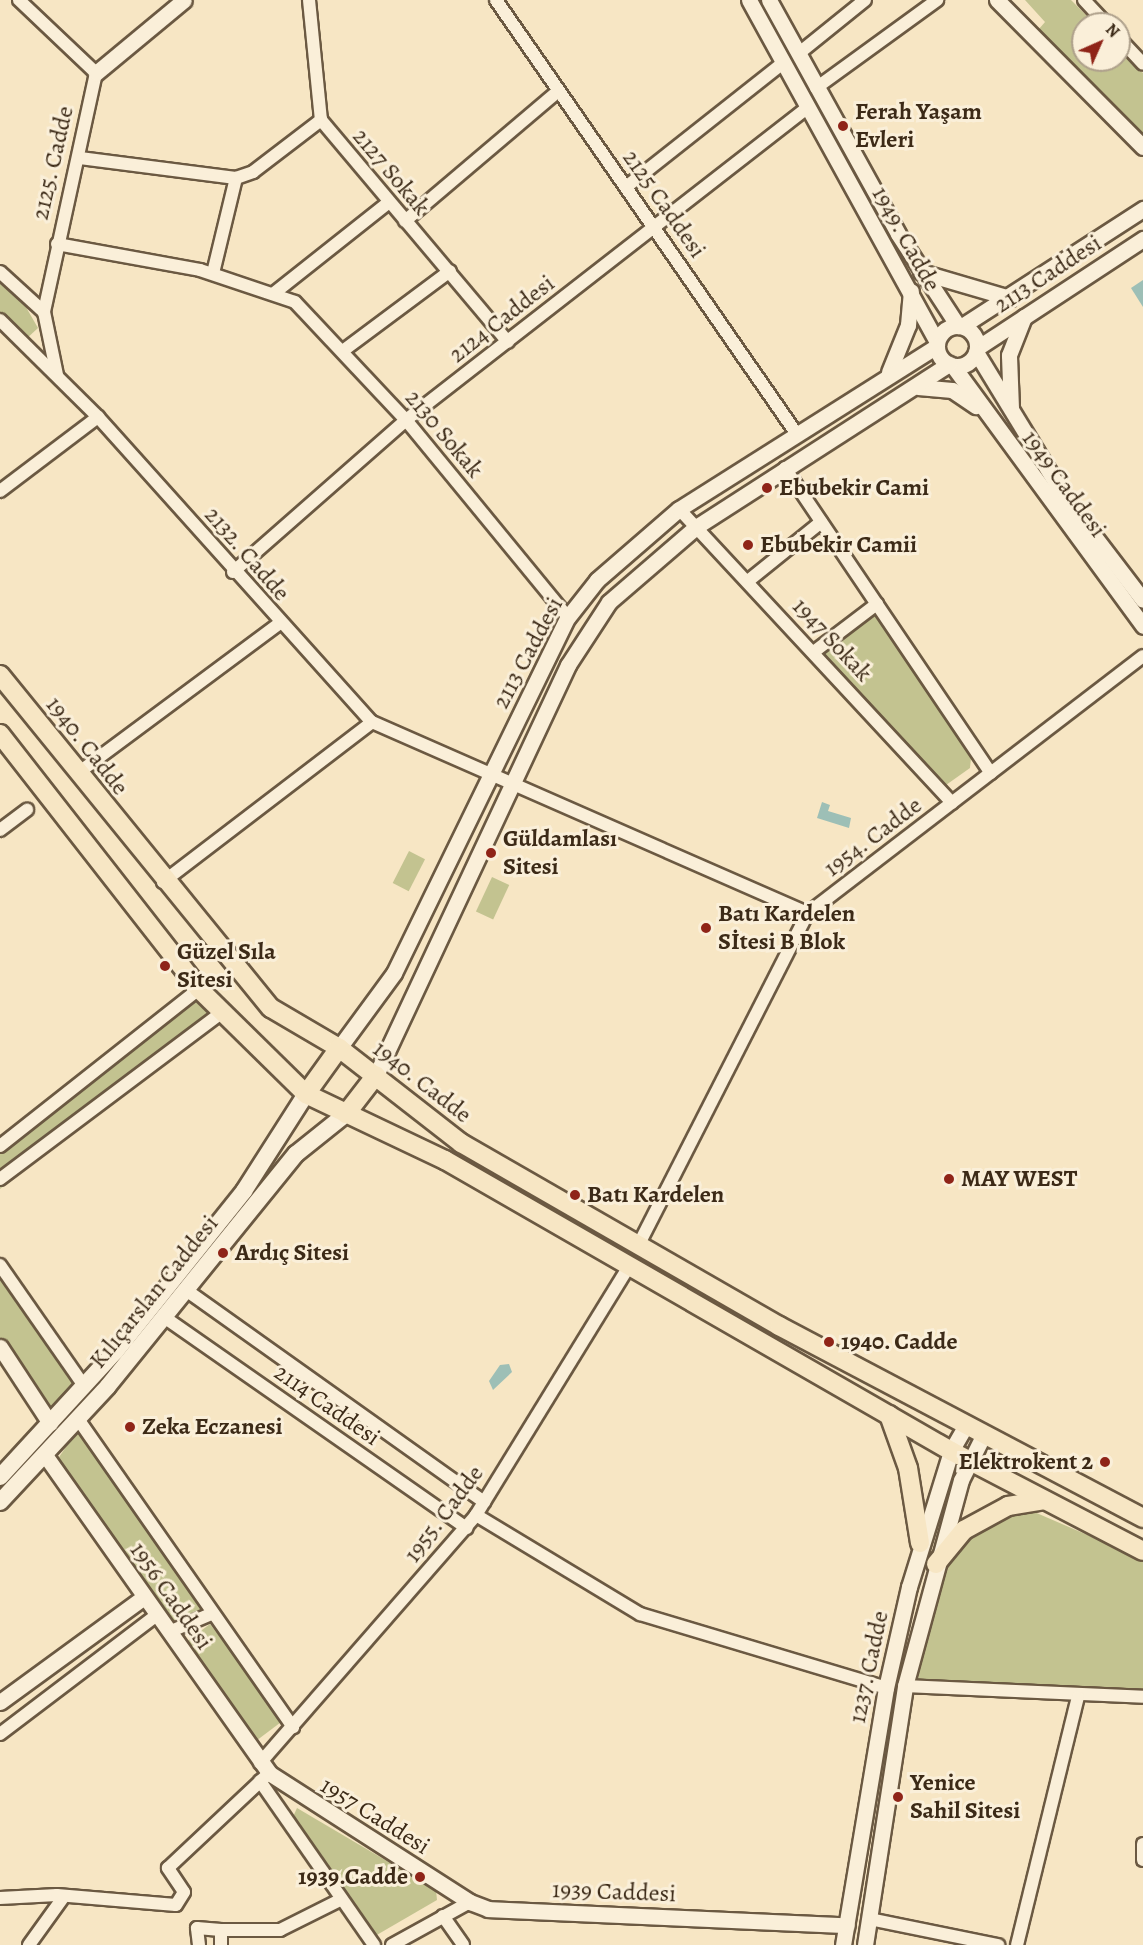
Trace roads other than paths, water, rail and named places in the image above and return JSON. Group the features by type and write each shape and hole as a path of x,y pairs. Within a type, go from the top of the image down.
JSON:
{"main road":[{"name":"1940. Cadde","path":"0,675 253,991 296,1024 339,1048 461,1143 965,1427 1143,1518"},
{"name":"1940. Cadde","path":"0,734 220,1014 306,1094 445,1160 951,1451 1143,1551"},
{"path":"306,1094 339,1048"},
{"path":"346,1114 376,1075"},
{"name":"Kılıçarslan Caddesi","path":"0,1477 84,1386 244,1191 306,1094"},
{"name":"Kılıçarslan Caddesi","path":"0,1502 78,1419 296,1154 346,1114"},
{"path":"888,1414 900,1433 920,1543"},
{"path":"936,1564 964,1530 1008,1506 1045,1500"}],"street":[{"path":"19,0 96,73 184,0"},
{"name":"2127 Sokak","path":"309,0 321,120 508,342"},
{"name":"2125 Caddesi","path":"496,0 557,92 626,187 796,434"},
{"name":"1949. Cadde","path":"749,0 807,108 911,291 937,344"},
{"name":"1949. Cadde","path":"770,0 816,88 921,272"},
{"path":"798,54 864,0"},
{"path":"816,88 937,0"},
{"path":"997,0 1143,147"},
{"path":"1084,0 1095,12"},
{"path":"1131,51 1143,64"},
{"path":"626,187 783,63"},
{"name":"2125. Cadde","path":"57,375 44,312 57,244 80,158 96,73"},
{"path":"405,221 557,92"},
{"name":"2124 Caddesi","path":"232,572 406,420 807,108"},
{"path":"80,158 236,178 253,172 321,120"},
{"path":"213,273 236,178"},
{"path":"273,294 388,202"},
{"name":"2113 Caddesi","path":"960,326 1010,298 1143,209"},
{"name":"2113 Caddesi","path":"977,350 1143,239"},
{"name":"2130 Sokak","path":"57,244 213,273 295,302 344,350 406,420 568,617"},
{"path":"344,350 450,271"},
{"path":"0,272 44,312"},
{"path":"921,272 1010,298"},
{"path":"921,272 960,326 974,334 977,350 967,364 951,365 937,344 946,329 960,326"},
{"path":"889,372 908,325 911,291"},
{"path":"1013,417 1006,377 1024,317"},
{"name":"2132. Cadde","path":"0,320 98,417 232,572 372,722 808,913"},
{"name":"2113 Caddesi","path":"339,1048 394,973 568,617 597,580 679,509 889,372 937,344"},
{"name":"1949 Caddesi","path":"977,350 1013,417 1065,498 1143,600"},
{"name":"2113 Caddesi","path":"376,1075 512,782 591,625 638,572 696,527 785,468 951,365"},
{"name":"1949 Caddesi","path":"951,365 1143,626"},
{"path":"918,387 951,390 989,417"},
{"path":"0,491 98,417"},
{"path":"785,468 991,773"},
{"name":"1947 Sokak","path":"679,509 815,651 952,803"},
{"path":"748,581 821,522"},
{"path":"815,651 877,604"},
{"path":"78,773 280,623"},
{"name":"1954. Cadde","path":"639,1244 808,913 1143,656"},
{"path":"164,882 372,722"},
{"path":"0,830 27,810"},
{"path":"0,1146 199,989"},
{"path":"0,1179 220,1014"},
{"path":"0,1265 84,1386"},
{"name":"1955. Cadde","path":"62,1899 176,1905 184,1892 168,1868 263,1772 293,1727 476,1515 629,1266"},
{"name":"2114 Caddesi","path":"186,1290 484,1502"},
{"name":"2114 Caddesi","path":"164,1317 466,1528"},
{"path":"0,1347 50,1423"},
{"path":"78,1419 211,1614 293,1727"},
{"name":"1237. Cadde","path":"843,1945 886,1688 920,1543 951,1451 965,1427"},
{"name":"1237. Cadde","path":"865,1945 905,1686 936,1564 970,1460 983,1436"},
{"name":"1956 Caddesi","path":"45,1455 169,1632 263,1772"},
{"path":"476,1515 640,1614 886,1688"},
{"path":"0,1702 144,1597"},
{"path":"169,1632 211,1614"},
{"path":"0,1734 157,1615"},
{"path":"905,1686 1078,1696 1143,1697"},
{"path":"1017,1945 1078,1696"},
{"path":"263,1772 369,1943"},
{"name":"1957 Caddesi","path":"263,1772 470,1902"},
{"path":"1143,1844 1143,1860"},
{"path":"0,1886 5,1896 62,1899"},
{"path":"29,1945 62,1899"},
{"path":"199,1945 197,1928 280,1930 342,1899"},
{"path":"392,1945 470,1902"},
{"name":"1939 Caddesi","path":"470,1902 489,1909 847,1925"},
{"path":"443,1916 463,1945"},
{"path":"870,1919 998,1945"},
{"path":"221,1930 221,1945"}],"water":[{"path":"1143,280 1143,307 1131,288"},
{"path":"822,802 830,805 828,811 851,818 849,828 817,818"},
{"path":"509,1364 512,1372 493,1390 489,1381 500,1365"}],"place":[{"name":"Ferah Yaşam Evleri","path":"843,126"},
{"name":"Ebubekir Cami","path":"767,488"},
{"name":"Ebubekir Camii","path":"748,545"},
{"name":"Güldamlası Sitesi","path":"491,853"},
{"name":"Batı Kardelen Sİtesi B Blok","path":"706,928"},
{"name":"Güzel Sıla Sitesi","path":"165,966"},
{"name":"MAY WEST","path":"949,1179"},
{"name":"Batı Kardelen","path":"575,1195"},
{"name":"Ardıç Sitesi","path":"223,1253"},
{"name":"1940. Cadde","path":"829,1342"},
{"name":"Zeka Eczanesi","path":"130,1427"},
{"name":"Elektrokent 2","path":"1105,1462"},
{"name":"Yenice Sahil Sitesi","path":"898,1797"},
{"name":"1939.Cadde","path":"420,1877"}]}
